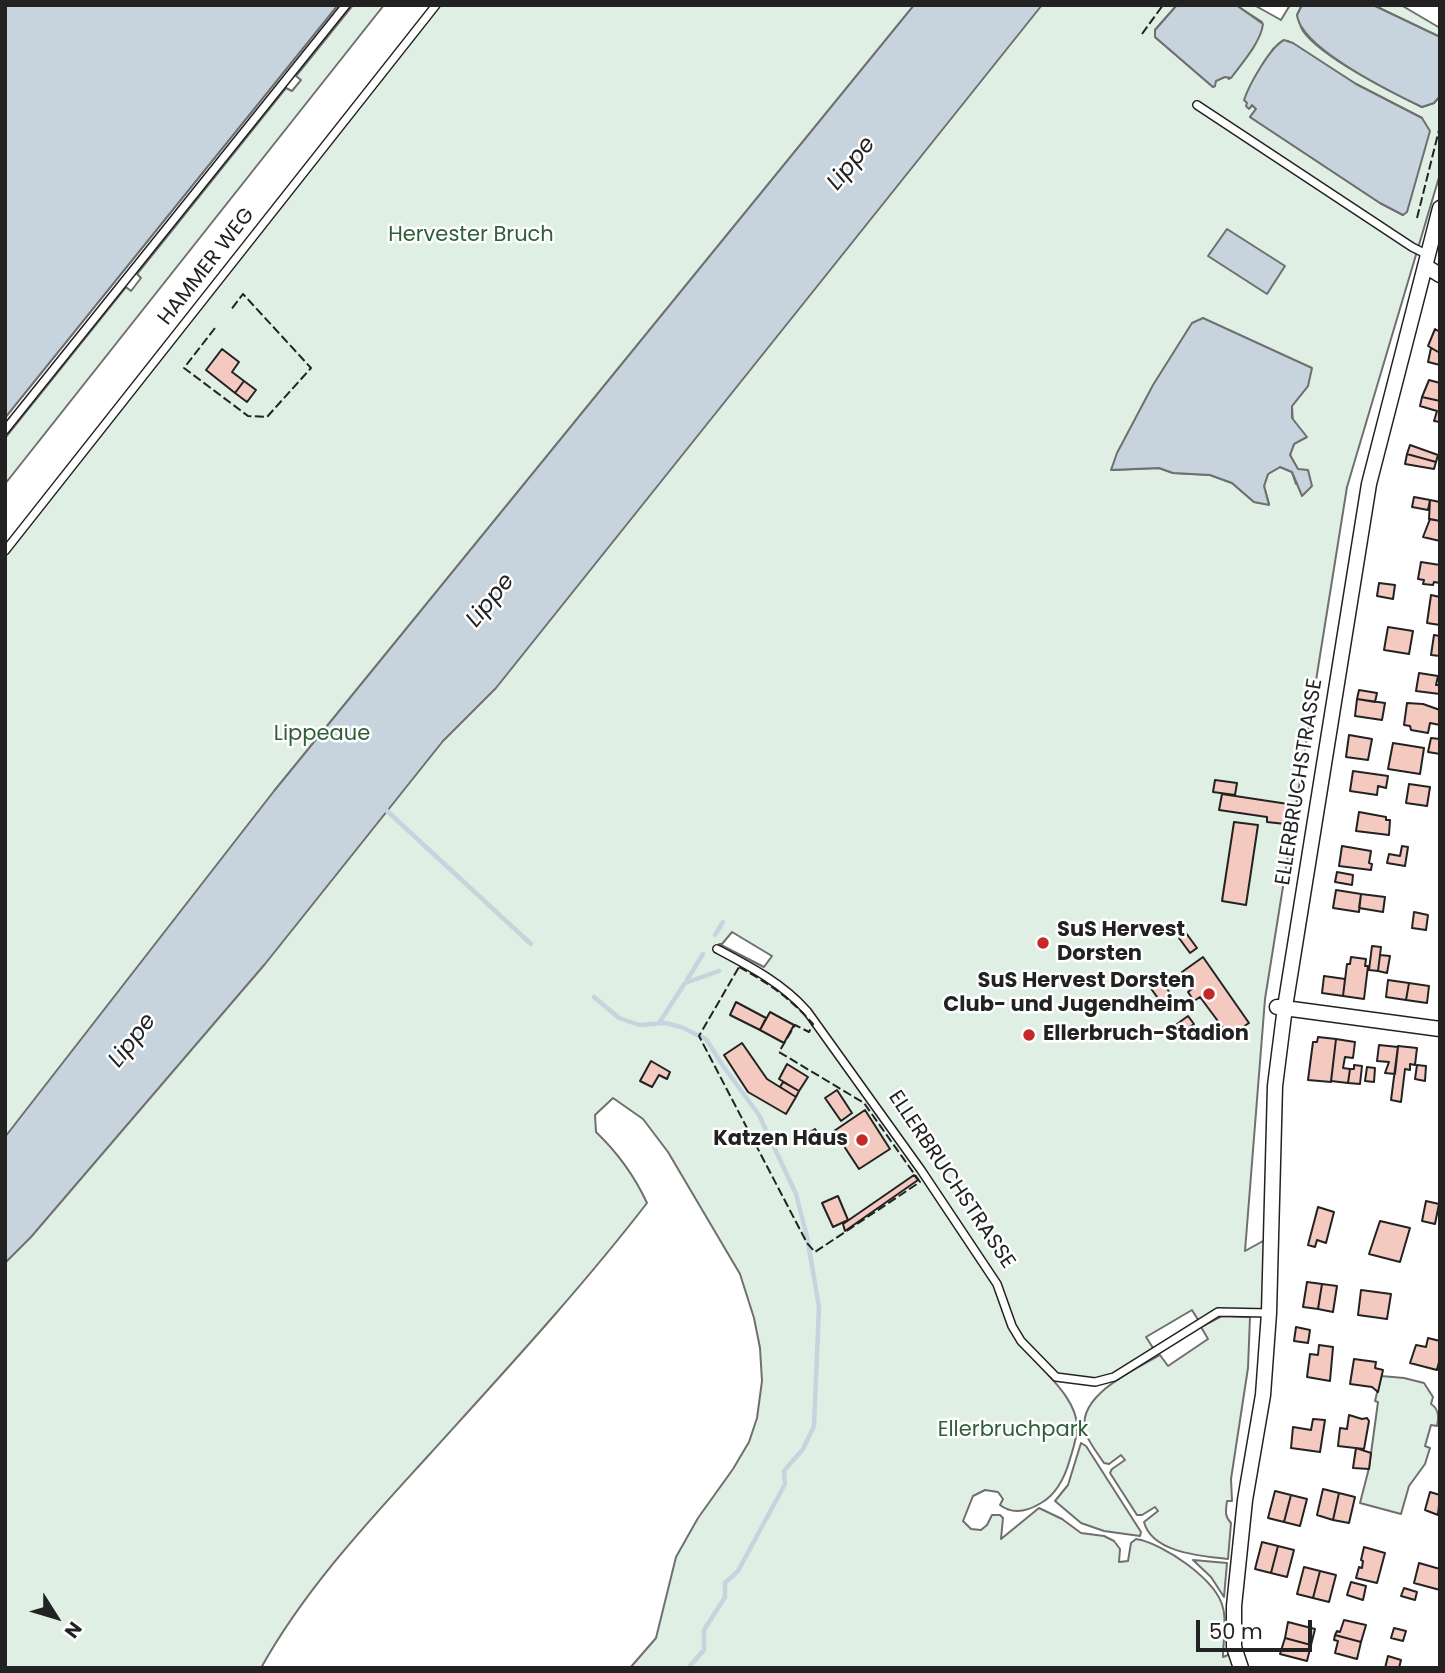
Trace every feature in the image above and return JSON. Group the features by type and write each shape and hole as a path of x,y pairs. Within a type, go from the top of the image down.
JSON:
{"street":[{"name":"ELLERBRUCHSTRASSE","path":"1241,1668 1234,1647 1234,1606 1245,1500 1263,1395 1269,1312 1275,1086 1281,1007 1369,484 1440,208"},
{"path":"1426,260 1440,275"},
{"path":"1281,1007 1440,1029"}],"lane":[{"path":"5,430 346,5"},
{"name":"HAMMER WEG","path":"5,551 436,5"},
{"path":"1197,105 1412,247 1426,260"},
{"name":"ELLERBRUCHSTRASSE","path":"718,948 791,993 807,1011 921,1170 997,1284 1012,1326 1021,1341 1056,1377 1095,1382 1114,1377 1218,1312 1269,1312"}],"green space":[{"path":"353,5 384,5 5,484 5,438 126,287 131,291 141,278 137,274 286,88 292,91 301,80 296,76"},
{"path":"439,5 1177,5 1155,30 1155,37 1213,87 1215,81 1226,76 1229,79 1240,66 1262,22 1236,5 1254,5 1281,20 1290,5 1302,5 1297,15 1303,31 1341,63 1422,107 1434,103 1440,96 1440,174 1347,487 1265,999 1245,1251 1272,1236 1269,1313 1218,1312 1200,1323 1192,1310 1146,1337 1155,1351 1133,1367 1095,1382 1056,1377 1009,1324 1026,1350 1068,1400 1075,1413 1076,1439 1063,1478 1047,1499 1031,1508 1015,1511 1000,1505 1003,1499 998,1492 985,1490 973,1496 963,1521 971,1529 981,1530 992,1515 1000,1515 1003,1518 1001,1539 1039,1508 1062,1519 1081,1533 1104,1536 1114,1541 1120,1549 1119,1562 1128,1561 1131,1543 1136,1539 1174,1555 1200,1575 1219,1597 1225,1619 1223,1657 1233,1653 1239,1668 630,1668 656,1638 676,1557 698,1518 749,1442 757,1418 762,1381 760,1348 754,1318 740,1274 668,1152 643,1119 613,1098 595,1115 596,1132 625,1165 647,1203 568,1300 338,1557 297,1611 261,1668 5,1668 5,548","holes":["1288,41 1356,84 1422,118 1403,215 1380,203 1250,117 1256,109 1252,105 1250,108 1247,103 1263,67 1273,49","1308,386 1292,406 1294,444 1290,455 1298,470 1296,484 1292,472 1280,467 1268,474 1264,486 1269,504 1254,502 1232,483 1210,475 1173,473 1159,468 1112,470","732,932 772,956 764,967 719,944"]},
{"path":"1373,5 1401,5 1440,28 1440,37"},
{"path":"1222,1316 1250,1317 1248,1368 1231,1479 1232,1501 1227,1501 1226,1507 1226,1515 1231,1523 1228,1559 1179,1551 1157,1540 1144,1522 1158,1511 1155,1507 1137,1515 1110,1473 1125,1460 1121,1455 1109,1464 1104,1463 1086,1434 1084,1420 1097,1396 1109,1386 1160,1355 1168,1366 1208,1339 1201,1327"},
{"path":"1381,1376 1424,1383 1433,1397 1431,1404 1438,1414 1437,1426 1431,1425 1425,1446 1430,1448 1425,1464 1409,1486 1401,1514 1360,1503 1369,1468 1378,1402 1375,1401"},
{"path":"1081,1443 1086,1446 1141,1532 1140,1536 1104,1531 1081,1523 1055,1501 1068,1485"},
{"path":"1193,1560 1227,1563 1224,1597 1211,1577"}],"water":[{"path":"5,5 338,5 5,418"},
{"name":"Lippe","path":"914,5 1042,5 496,688 443,741 265,964 31,1237 5,1263 5,1137 274,791"},
{"path":"1177,5 1236,5 1263,24 1255,45 1231,78 1225,77 1216,81 1213,87 1155,37 1155,30"},
{"path":"1302,5 1373,5 1440,37 1440,96 1434,103 1422,107 1350,68 1314,41 1302,28 1297,15"},
{"path":"1284,40 1293,43 1356,84 1422,118 1430,131 1407,212 1403,215 1380,203 1250,117 1256,109 1252,105 1249,109 1246,106 1244,100 1247,93 1267,58"},
{"path":"1227,229 1285,266 1267,294 1208,256"},
{"path":"1203,318 1312,368 1308,386 1292,406 1292,418 1307,437 1294,444 1290,455 1298,469 1308,470 1312,486 1302,496 1292,472 1280,467 1268,474 1264,486 1269,505 1254,502 1232,483 1210,475 1173,473 1159,468 1111,470 1117,453 1153,385 1192,323"}],"building":[{"path":"1435,329 1440,332 1440,353 1428,346"},
{"path":"1431,348 1440,353 1440,365 1428,362"},
{"path":"222,349 239,362 232,372 244,381 235,393 206,370"},
{"path":"1429,380 1440,383 1440,401 1422,397"},
{"path":"244,381 256,390 247,402 235,393"},
{"path":"1422,397 1440,401 1440,422 1434,421 1437,411 1420,406"},
{"path":"1410,445 1438,455 1436,462 1407,454"},
{"path":"1407,454 1436,462 1434,469 1405,464"},
{"path":"1414,497 1430,500 1428,510 1412,507"},
{"path":"1430,500 1440,502 1440,521 1429,519"},
{"path":"1430,519 1440,521 1440,541 1423,537"},
{"path":"1421,562 1440,565 1440,583 1423,584 1424,580 1418,579"},
{"path":"1379,583 1395,585 1393,599 1377,596"},
{"path":"1431,595 1440,597 1440,625 1427,623"},
{"path":"1388,627 1413,631 1409,654 1384,650"},
{"path":"1434,635 1440,636 1440,656 1431,655"},
{"path":"1419,673 1438,676 1436,685 1440,685 1440,694 1416,691"},
{"path":"1359,690 1377,693 1375,702 1357,699"},
{"path":"1357,699 1385,703 1382,720 1355,716"},
{"path":"1407,703 1423,704 1440,710 1440,725 1430,723 1428,733 1411,730 1410,726 1404,725"},
{"path":"1349,735 1372,739 1368,760 1346,757"},
{"path":"1431,738 1440,739 1440,754 1428,752"},
{"path":"1393,743 1424,748 1420,774 1388,769"},
{"path":"1353,771 1388,776 1386,788 1378,786 1377,795 1350,791"},
{"path":"1215,780 1237,783 1235,795 1213,792"},
{"path":"1409,784 1430,787 1427,806 1406,803"},
{"path":"1222,794 1288,804 1285,824 1267,822 1267,817 1219,810"},
{"path":"1359,812 1390,820 1389,835 1356,831"},
{"path":"1234,822 1258,825 1246,905 1222,901"},
{"path":"1342,846 1371,851 1371,870 1339,866"},
{"path":"1402,846 1408,847 1405,866 1387,863 1389,854 1400,856"},
{"path":"1337,872 1353,875 1352,885 1335,882"},
{"path":"1336,890 1361,894 1359,912 1333,908"},
{"path":"1361,894 1385,897 1383,912 1359,908"},
{"path":"1414,912 1428,915 1426,930 1412,928"},
{"path":"1186,933 1197,948 1190,953 1179,938"},
{"path":"1372,946 1381,947 1378,971 1369,970"},
{"path":"1380,955 1390,956 1387,973 1378,971"},
{"name":"SuS Hervest Dorsten Club- und Jugendheim","path":"1203,957 1249,1023 1229,1036 1200,997 1194,1001 1188,992 1193,988 1182,972"},
{"path":"1351,957 1366,959 1365,966 1368,966 1364,999 1343,996 1347,964 1350,964"},
{"path":"1159,976 1175,1001 1165,1008 1147,983"},
{"path":"1324,976 1345,979 1343,996 1322,993"},
{"path":"1388,980 1409,983 1406,1000 1386,997"},
{"path":"1409,983 1429,986 1427,1003 1406,1000"},
{"path":"736,1002 766,1018 760,1030 730,1015"},
{"path":"770,1012 794,1025 784,1043 760,1030"},
{"path":"1188,1016 1194,1024 1182,1032 1177,1024"},
{"path":"1318,1037 1336,1039 1331,1082 1308,1080 1313,1042 1317,1042"},
{"path":"1336,1039 1355,1042 1353,1058 1345,1057 1343,1068 1350,1069 1348,1083 1331,1081"},
{"path":"742,1043 767,1079 796,1097 786,1114 748,1092 724,1055"},
{"path":"1379,1045 1398,1047 1395,1074 1385,1073 1389,1062 1377,1061"},
{"path":"1398,1046 1417,1048 1415,1065 1410,1064 1410,1070 1405,1069 1401,1102 1391,1100"},
{"path":"651,1061 670,1072 667,1079 659,1075 652,1087 640,1081"},
{"path":"787,1064 808,1077 799,1091 779,1079"},
{"path":"1354,1065 1362,1066 1360,1084 1348,1083 1350,1069 1354,1069"},
{"path":"1417,1065 1426,1066 1425,1081 1415,1079"},
{"path":"1367,1067 1375,1068 1374,1082 1365,1081"},
{"path":"783,1082 799,1091 796,1097 780,1087"},
{"path":"837,1090 852,1113 841,1121 825,1098"},
{"name":"Katzen Haus","path":"865,1110 890,1149 859,1169 834,1131"},
{"path":"815,1129 821,1138 811,1146 804,1136"},
{"path":"914,1175 918,1180 845,1231 843,1224"},
{"path":"838,1196 848,1220 833,1227 822,1203"},
{"path":"1426,1201 1439,1204 1435,1224 1422,1221"},
{"path":"1318,1207 1334,1212 1326,1243 1317,1240 1315,1247 1308,1245"},
{"path":"1380,1221 1410,1228 1400,1262 1369,1254"},
{"path":"1307,1282 1322,1284 1318,1309 1303,1307"},
{"path":"1322,1284 1337,1286 1333,1312 1318,1309"},
{"path":"1361,1290 1391,1294 1387,1319 1358,1315"},
{"path":"1296,1327 1310,1330 1308,1343 1294,1341"},
{"path":"1428,1338 1440,1341 1437,1370 1410,1363 1416,1345 1426,1347"},
{"path":"1319,1345 1333,1347 1330,1381 1307,1377 1310,1354 1318,1355"},
{"path":"1354,1359 1376,1362 1375,1368 1383,1370 1378,1392 1372,1387 1350,1384"},
{"path":"1349,1415 1367,1418 1369,1421 1364,1449 1338,1446 1340,1428 1347,1429"},
{"path":"1313,1419 1325,1420 1320,1452 1291,1448 1293,1427 1311,1430"},
{"path":"1356,1448 1371,1453 1369,1469 1353,1468"},
{"path":"1323,1489 1339,1493 1333,1520 1317,1515"},
{"path":"1275,1491 1291,1495 1284,1522 1268,1518"},
{"path":"1430,1492 1440,1495 1438,1515 1425,1510"},
{"path":"1339,1493 1355,1497 1349,1523 1333,1520"},
{"path":"1291,1495 1307,1499 1300,1526 1284,1522"},
{"path":"1262,1542 1278,1546 1271,1573 1255,1569"},
{"path":"1278,1546 1294,1550 1287,1577 1271,1573"},
{"path":"1364,1547 1385,1553 1377,1583 1356,1578 1359,1567 1362,1568"},
{"path":"1419,1563 1440,1569 1440,1590 1414,1583"},
{"path":"1304,1567 1320,1571 1313,1598 1297,1594"},
{"path":"1320,1571 1336,1575 1329,1602 1313,1598"},
{"path":"1351,1582 1366,1586 1363,1600 1347,1595"},
{"path":"1404,1588 1417,1592 1415,1600 1401,1596"},
{"path":"1344,1620 1366,1625 1361,1642 1335,1635 1337,1631 1340,1632"},
{"path":"1288,1622 1315,1629 1311,1645 1285,1638"},
{"path":"1394,1628 1406,1631 1403,1641 1391,1638"},
{"path":"1335,1635 1361,1642 1357,1659 1335,1653 1338,1641 1334,1640"},
{"path":"1285,1638 1311,1645 1307,1661 1280,1654"},
{"path":"1388,1656 1401,1660 1399,1668 1385,1668"}],"waterway":[{"path":"386,810 531,944"},
{"path":"715,935 723,922"},
{"path":"687,980 703,954"},
{"path":"659,1023 685,983 719,971"},
{"path":"594,997 619,1018 639,1025 665,1023 706,1039 759,1115 796,1194 807,1237 819,1307 814,1426 803,1449 784,1471 785,1484 738,1571 725,1583 725,1597 704,1630 704,1650 688,1668"}],"fence":[{"path":"1142,34 1163,5"},
{"path":"1417,218 1440,126"},
{"path":"215,328 184,368 248,416 267,417 311,368 243,294 230,311"},
{"path":"739,967 779,992 813,1024 809,1032 795,1025 779,1052 864,1103 920,1182 815,1252 807,1243 699,1036 739,967"}],"place":[{"name":"SuS Hervest Dorsten","path":"1043,943"},
{"name":"SuS Hervest Dorsten Club- und Jugendheim","path":"1209,994"},
{"name":"Ellerbruch-Stadion","path":"1029,1035"},
{"name":"Katzen Haus","path":"862,1140"}],"park label":[{"name":"Hervester Bruch","path":"471,236"},
{"name":"Lippeaue","path":"322,735"},
{"name":"Ellerbruchpark","path":"1013,1431"}]}
